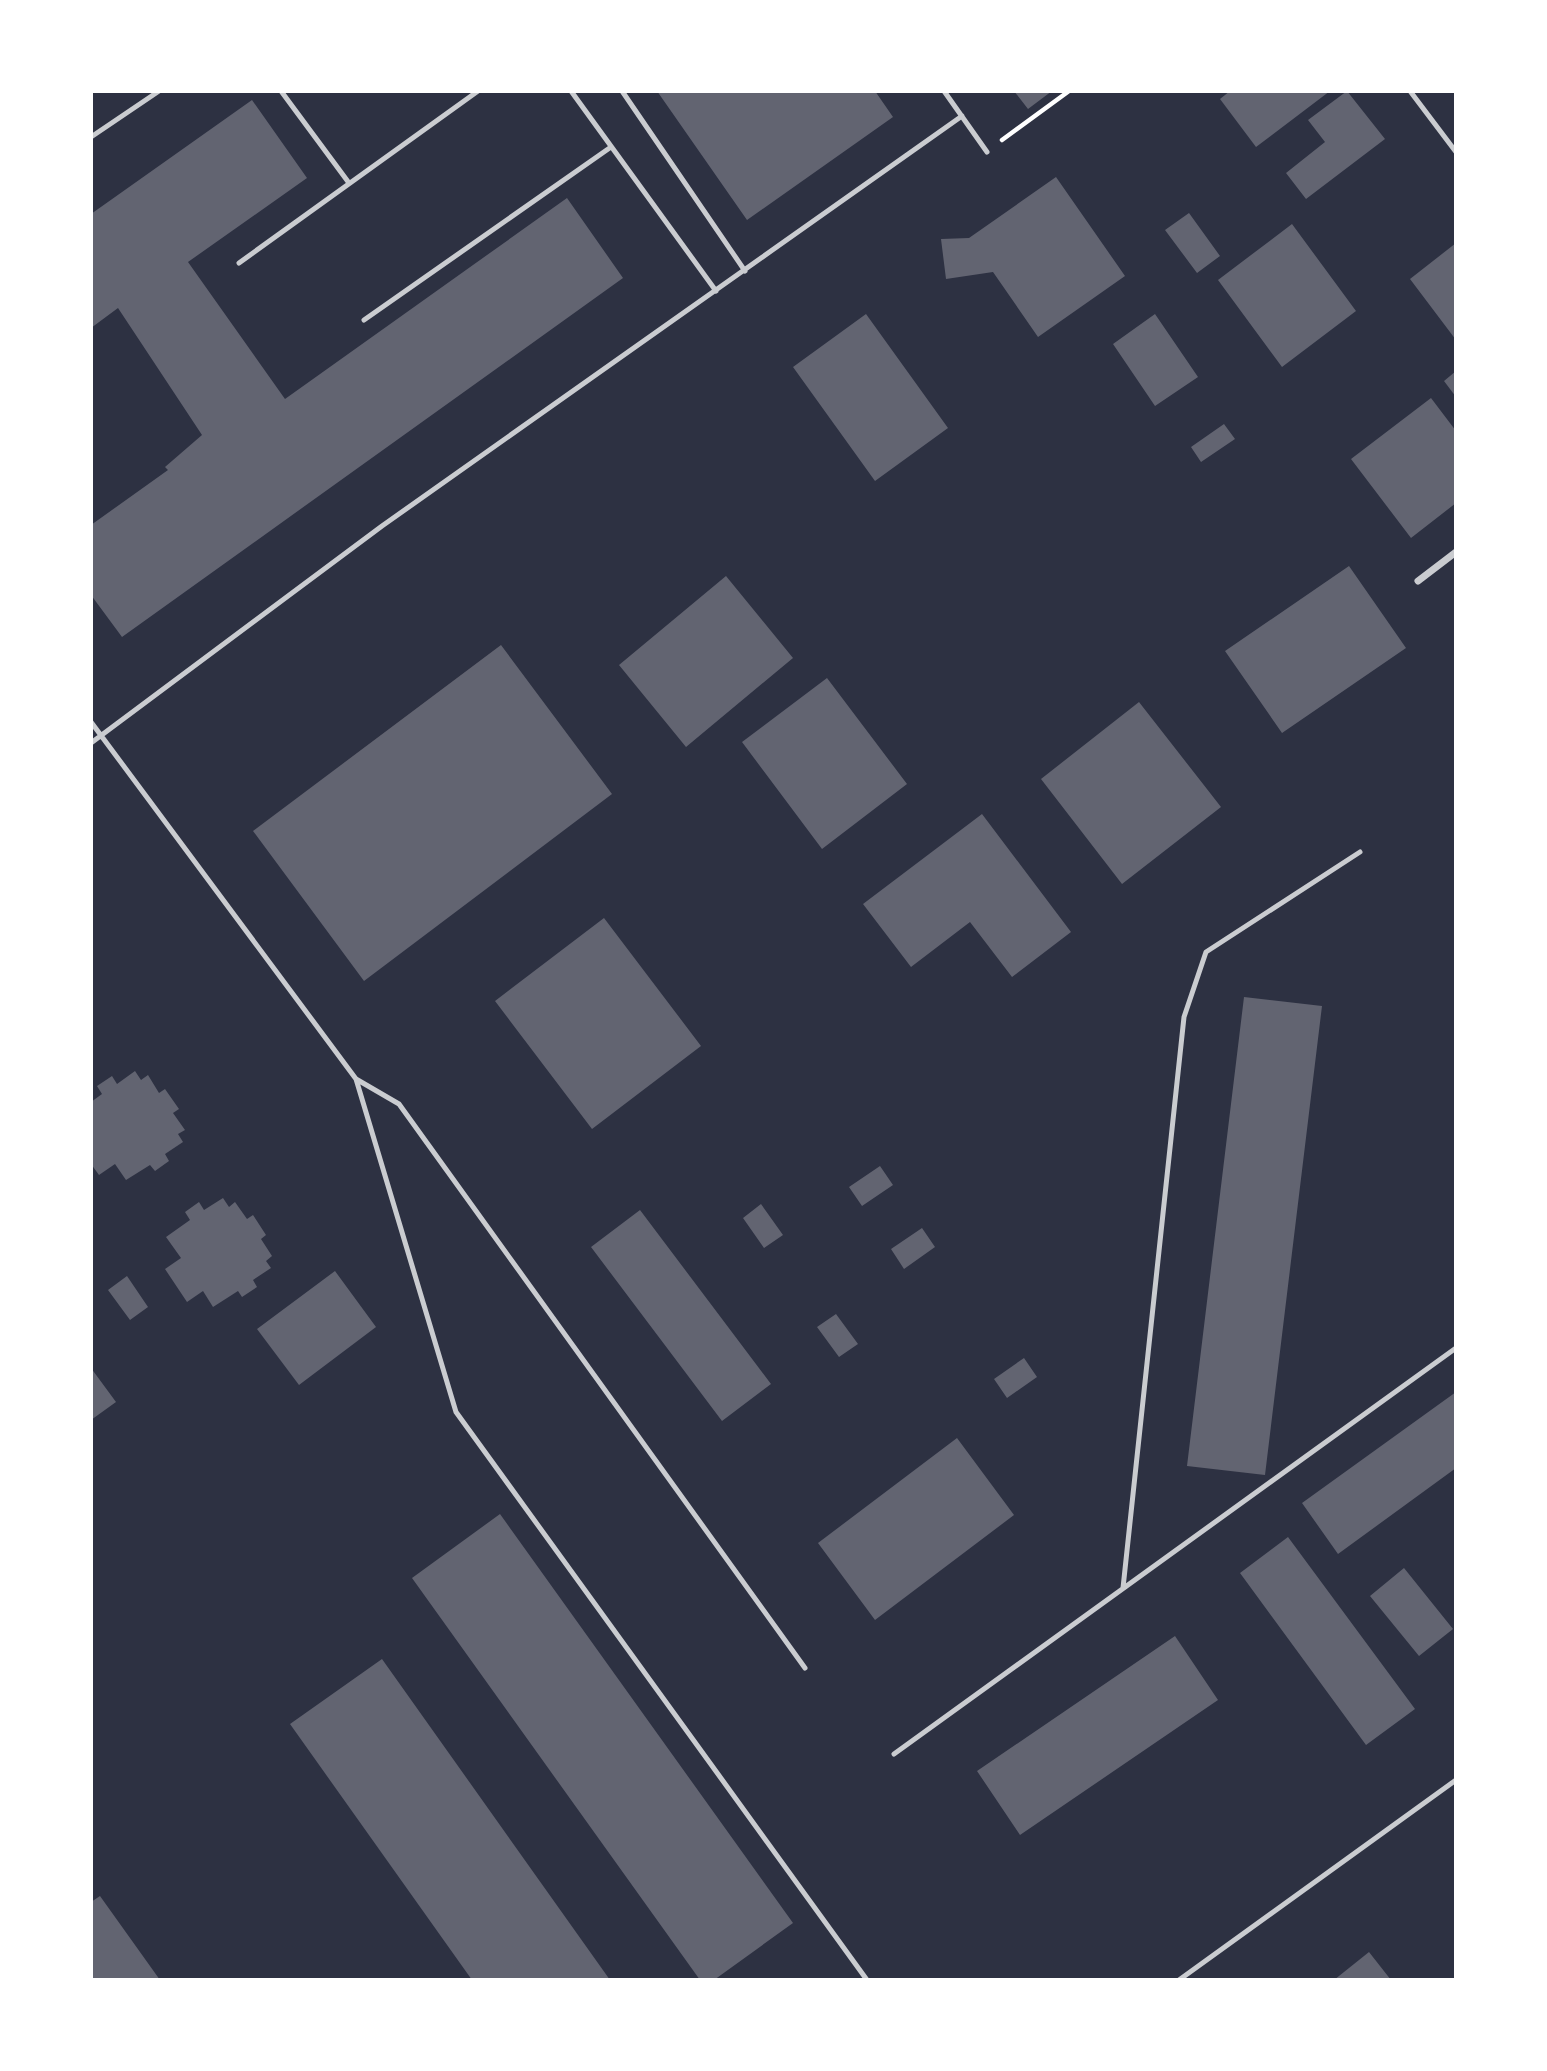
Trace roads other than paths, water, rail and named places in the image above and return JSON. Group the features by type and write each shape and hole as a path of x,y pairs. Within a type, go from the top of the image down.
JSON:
{"street":[{"path":"1418,581 1456,552"}],"lane":[{"path":"91,137 159,91"},
{"path":"281,91 349,183"},
{"path":"239,263 478,91"},
{"path":"571,91 716,291"},
{"path":"622,91 745,271"},
{"path":"944,91 987,152"},
{"path":"1410,91 1456,152"},
{"path":"91,743 382,527 962,116"},
{"path":"364,320 611,147"},
{"path":"91,722 356,1079 456,1412 867,1980"},
{"path":"1123,1588 1184,1017 1206,952 1360,852"},
{"path":"356,1079 399,1104 805,1668"},
{"path":"894,1754 1456,1348"},
{"path":"1179,1980 1456,1780"}]}
